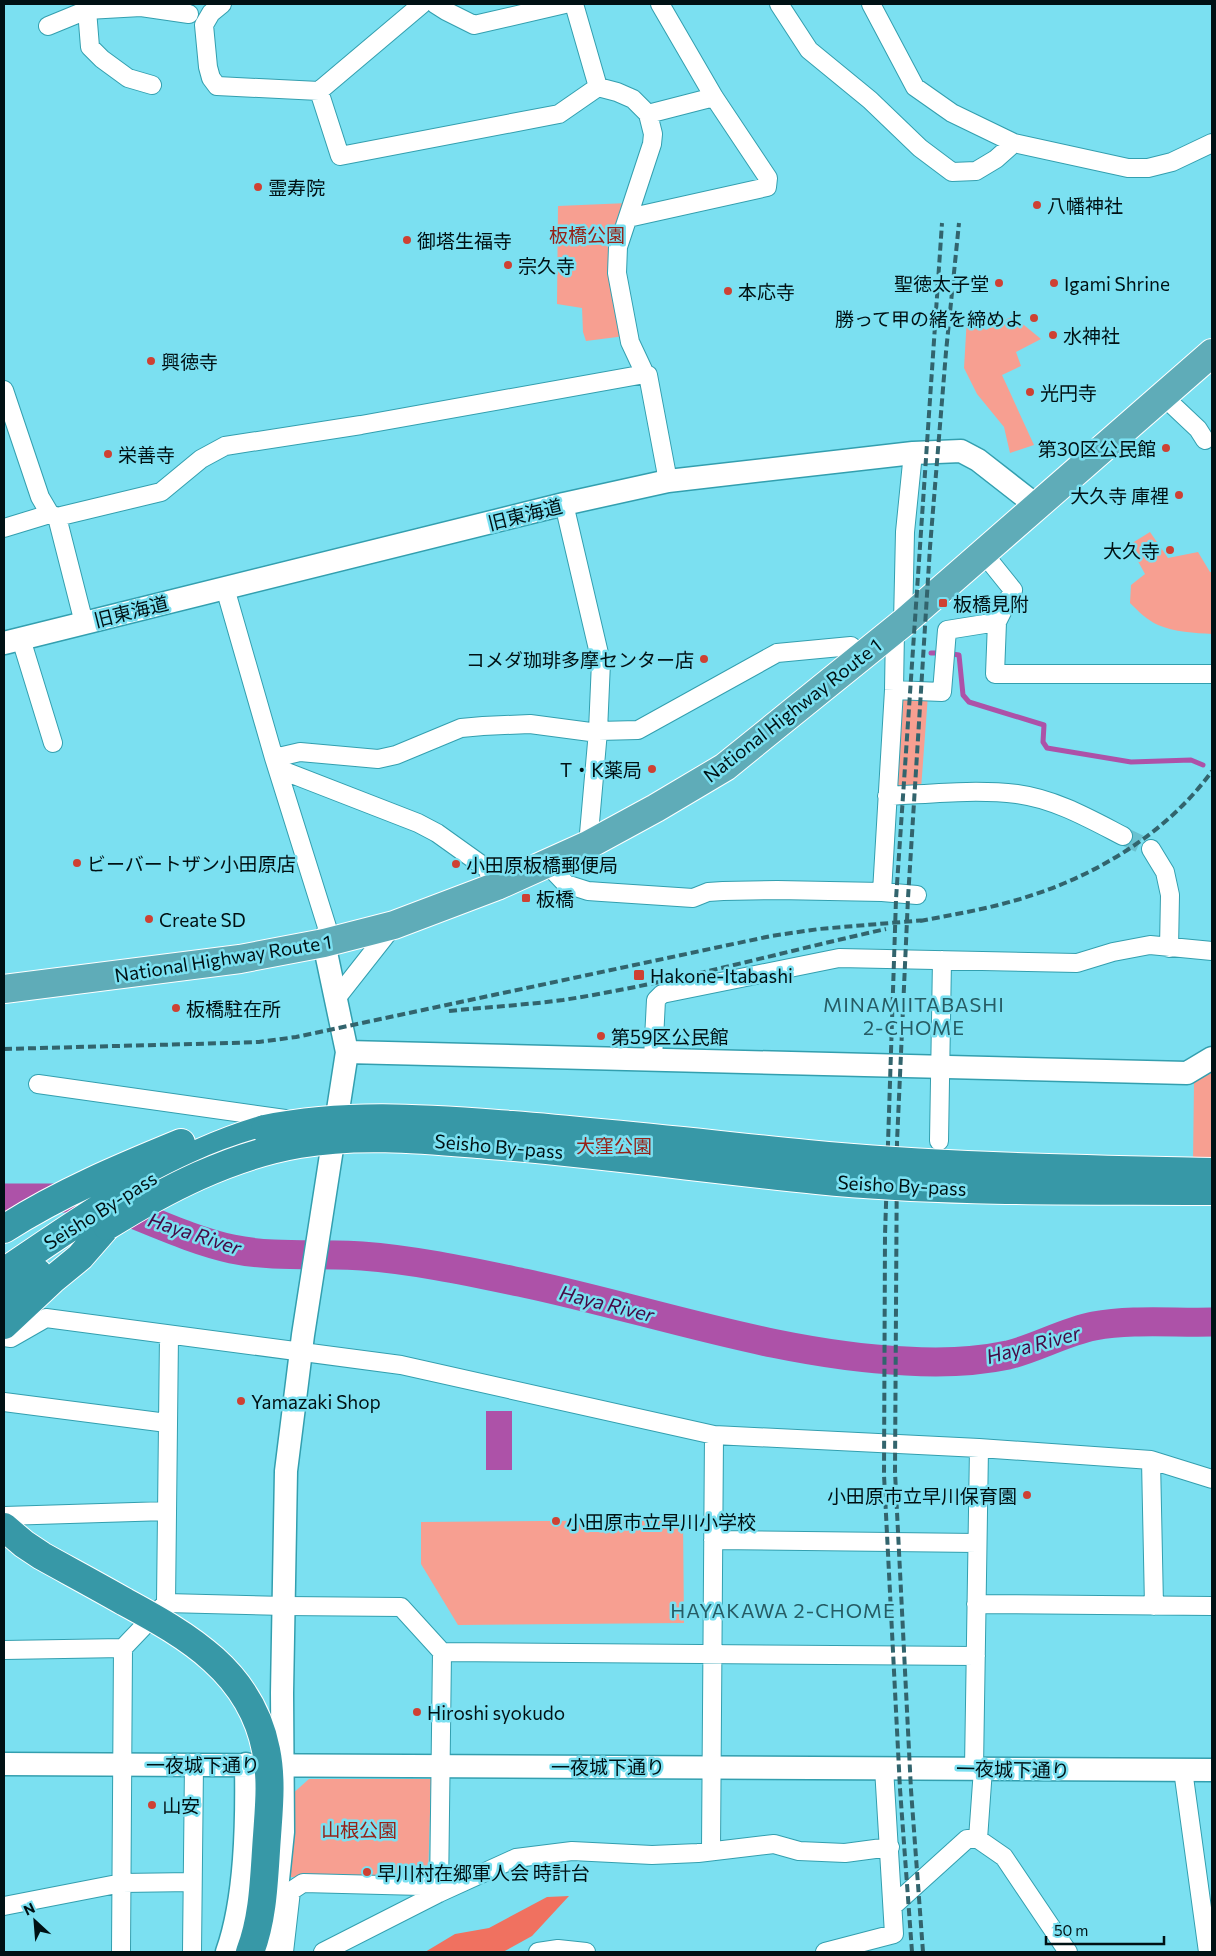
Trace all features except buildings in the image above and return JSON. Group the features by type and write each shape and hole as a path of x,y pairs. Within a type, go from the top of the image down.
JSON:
{"highway":[{"name":"National Highway Route 1","path":"4,989 240,959 324,943 394,925 497,886 588,845 725,767 899,626 984,554 1212,353"},
{"name":"Seisho By-pass","path":"4,1272 91,1214 161,1171 212,1146 265,1129 338,1119 422,1118 578,1130 809,1154 924,1163 1030,1168 1212,1172"},
{"path":"4,1229 47,1203 184,1142 223,1130 247,1126 265,1129"},
{"name":"Seisho By-pass","path":"4,1296 107,1226 168,1191 207,1172 237,1160 298,1144 348,1139 431,1140 545,1150 819,1180 905,1186 1212,1191"},
{"path":"4,1325 80,1256 107,1226"},
{"path":"4,1527 42,1556 168,1625 196,1644 235,1682 250,1706 266,1748 270,1792 260,1913 256,1935 250,1952"},
{"path":"4,1543 22,1557 75,1588 180,1644 220,1679 238,1706 252,1738 257,1757 261,1796 250,1923 241,1952"}],"street":[{"path":"222,4 211,13 204,25 208,67 211,78 217,86 319,91 422,4"},
{"path":"435,4 474,24 565,4"},
{"path":"574,4 598,87"},
{"path":"628,218 767,187 768,178 714,97 660,4"},
{"path":"779,4 809,50 870,100 920,148 952,172 976,170 996,160 1014,143"},
{"path":"871,4 915,87 952,113 1014,143 1128,168 1148,168 1172,162 1212,144"},
{"path":"48,26 87,10 141,7 188,9 204,25"},
{"path":"87,10 90,47 102,59 128,78 152,85"},
{"path":"319,91 340,156 559,114 598,87 633,99 648,114 653,139 618,247 617,274 630,342 645,374 648,375 668,481"},
{"path":"648,114 714,97"},
{"path":"4,528 161,492 201,459 225,446 361,425 645,374"},
{"path":"4,390 40,497 54,516 84,622"},
{"path":"1163,396 1198,429 1205,440"},
{"name":"旧東海道","path":"13,641 564,504 668,481 913,453 961,451 978,460 1037,506"},
{"path":"882,892 905,532 913,453"},
{"path":"564,504 601,662 598,732 588,845"},
{"path":"984,554 1013,590 996,622 995,674 1212,674"},
{"path":"225,588 276,764 327,927 324,943 346,1052 302,1343 286,1470 282,1832 276,1899 265,1952"},
{"path":"894,690 942,692 947,630 996,622"},
{"path":"13,641 53,743"},
{"path":"276,764 300,752 378,759 396,755 461,728 530,724 598,732 638,730 777,653 851,646 862,656"},
{"path":"276,764 418,823 437,833 486,868 497,886"},
{"path":"887,796 968,792 1018,794 1043,800 1079,813 1123,836"},
{"path":"1151,849 1165,872 1170,895 1169,948"},
{"path":"547,864 566,884 588,891 693,898 708,892 777,890 882,892 916,895"},
{"path":"335,1000 394,925"},
{"path":"653,1059 656,1000 662,994 838,958 1077,963 1114,952 1150,945 1212,951"},
{"path":"939,1141 942,960"},
{"path":"346,1052 1187,1073 1212,1058"},
{"path":"38,1084 335,1124"},
{"path":"4,1337 11,1338 46,1318 169,1335 302,1343 714,1435 979,1448 1151,1460 1212,1479"},
{"path":"121,1952 123,1648 166,1603 169,1335"},
{"path":"4,1402 167,1423"},
{"path":"711,1850 714,1435"},
{"path":"978,1839 979,1769 976,1604 979,1448"},
{"path":"1151,1460 1154,1606"},
{"path":"4,1516 167,1511"},
{"path":"713,1540 977,1542"},
{"path":"166,1603 402,1606 442,1652 439,1893"},
{"path":"976,1604 1212,1606"},
{"path":"4,1650 123,1648"},
{"path":"442,1652 976,1656"},
{"name":"一夜城下通り","path":"4,1764 1212,1770"},
{"path":"192,1952 194,1764"},
{"path":"227,1952 235,1927 240,1891 247,1804 246,1764"},
{"path":"825,1952 894,1934 894,1905 884,1768"},
{"path":"1183,1770 1208,1952"},
{"path":"894,1905 967,1839 978,1839 1004,1857 1068,1952"},
{"path":"323,1952 439,1893 516,1858 572,1851 652,1855 698,1853 774,1844 799,1851 845,1853 890,1847"},
{"path":"4,1906 122,1883 192,1882"},
{"path":"284,1952 291,1891 303,1883 422,1886 439,1893"},
{"path":"538,1952 558,1949 586,1952"}],"green space":[{"name":"板橋公園","path":"628,203 614,247 625,336 586,341 583,332 582,308 557,304 558,206"},
{"path":"1013,316 1041,339 1016,352 1021,366 1002,375 1034,445 1010,453 1004,427 977,394 964,368 967,317 986,330"},
{"path":"1150,532 1168,558 1198,552 1210,572 1212,572 1212,634 1185,632 1164,627 1146,618 1130,603 1131,585 1145,574 1129,545"},
{"path":"899,695 928,695 921,789 892,791"},
{"path":"1212,1067 1212,1161 1193,1161 1194,1082"},
{"path":"683,1520 684,1623 458,1625 421,1564 421,1522"},
{"name":"山根公園","path":"309,1779 431,1779 428,1879 288,1877 291,1795"}],"shaded area":[{"path":"486,1411 512,1411 512,1470 486,1470"},
{"path":"569,1896 532,1936 503,1952 425,1952 455,1934 489,1928 547,1897"}],"waterway":[{"path":"931,653 937,653"},
{"path":"952,654 959,655 963,695 969,702 1044,725 1043,742 1047,748 1131,762 1191,760 1203,765"},
{"name":"Haya River","path":"4,1198 69,1198"},
{"name":"Haya River","path":"110,1205 186,1235 232,1249 248,1252 346,1255 403,1260 524,1283 761,1341 857,1357 919,1362 970,1361 1008,1355 1094,1326 1138,1322 1212,1322"}],"tunnel":[{"path":"1123,836 1151,849"}],"railway":[{"path":"912,1952 900,1789 884,1475 885,1235 896,899 942,223"},
{"path":"923,1952 911,1790 895,1472 897,1142 908,898 930,547 959,223"},
{"path":"920,921 1013,901 1070,881 1097,868 1148,835 1172,816 1212,771"},
{"path":"4,1049 259,1042 296,1037 771,936 819,929 926,920"},
{"path":"449,1011 549,1002 604,993 886,929"}],"place":[{"name":"霊寿院","path":"258,187"},
{"name":"八幡神社","path":"1037,205"},
{"name":"御塔生福寺","path":"407,240"},
{"name":"宗久寺","path":"508,265"},
{"name":"聖徳太子堂","path":"999,283"},
{"name":"Igami Shrine","path":"1054,283"},
{"name":"本応寺","path":"728,291"},
{"name":"勝って甲の緒を締めよ","path":"1034,318"},
{"name":"水神社","path":"1053,335"},
{"name":"興徳寺","path":"151,361"},
{"name":"光円寺","path":"1030,392"},
{"name":"第30区公民館","path":"1166,448"},
{"name":"栄善寺","path":"108,454"},
{"name":"大久寺 庫裡","path":"1179,495"},
{"name":"大久寺","path":"1170,550"},
{"name":"板橋見附","path":"943,603"},
{"name":"コメダ珈琲多摩センター店","path":"704,659"},
{"name":"T・K薬局","path":"652,769"},
{"name":"ビーバートザン小田原店","path":"77,863"},
{"name":"小田原板橋郵便局","path":"456,864"},
{"name":"板橋","path":"526,898"},
{"name":"Create SD","path":"149,919"},
{"name":"Hakone-Itabashi","path":"639,975"},
{"name":"板橋駐在所","path":"176,1008"},
{"name":"第59区公民館","path":"601,1036"},
{"name":"Yamazaki Shop","path":"241,1401"},
{"name":"小田原市立早川保育園","path":"1027,1495"},
{"name":"小田原市立早川小学校","path":"556,1521"},
{"name":"Hiroshi syokudo","path":"417,1712"},
{"name":"山安","path":"152,1805"},
{"name":"早川村在郷軍人会 時計台","path":"367,1872"}],"district":[{"name":"MINAMIITABASHI 2-CHOME","path":"914,1016"},
{"name":"HAYAKAWA 2-CHOME","path":"783,1610"}],"park label":[{"name":"大窪公園","path":"614,1145"}]}
